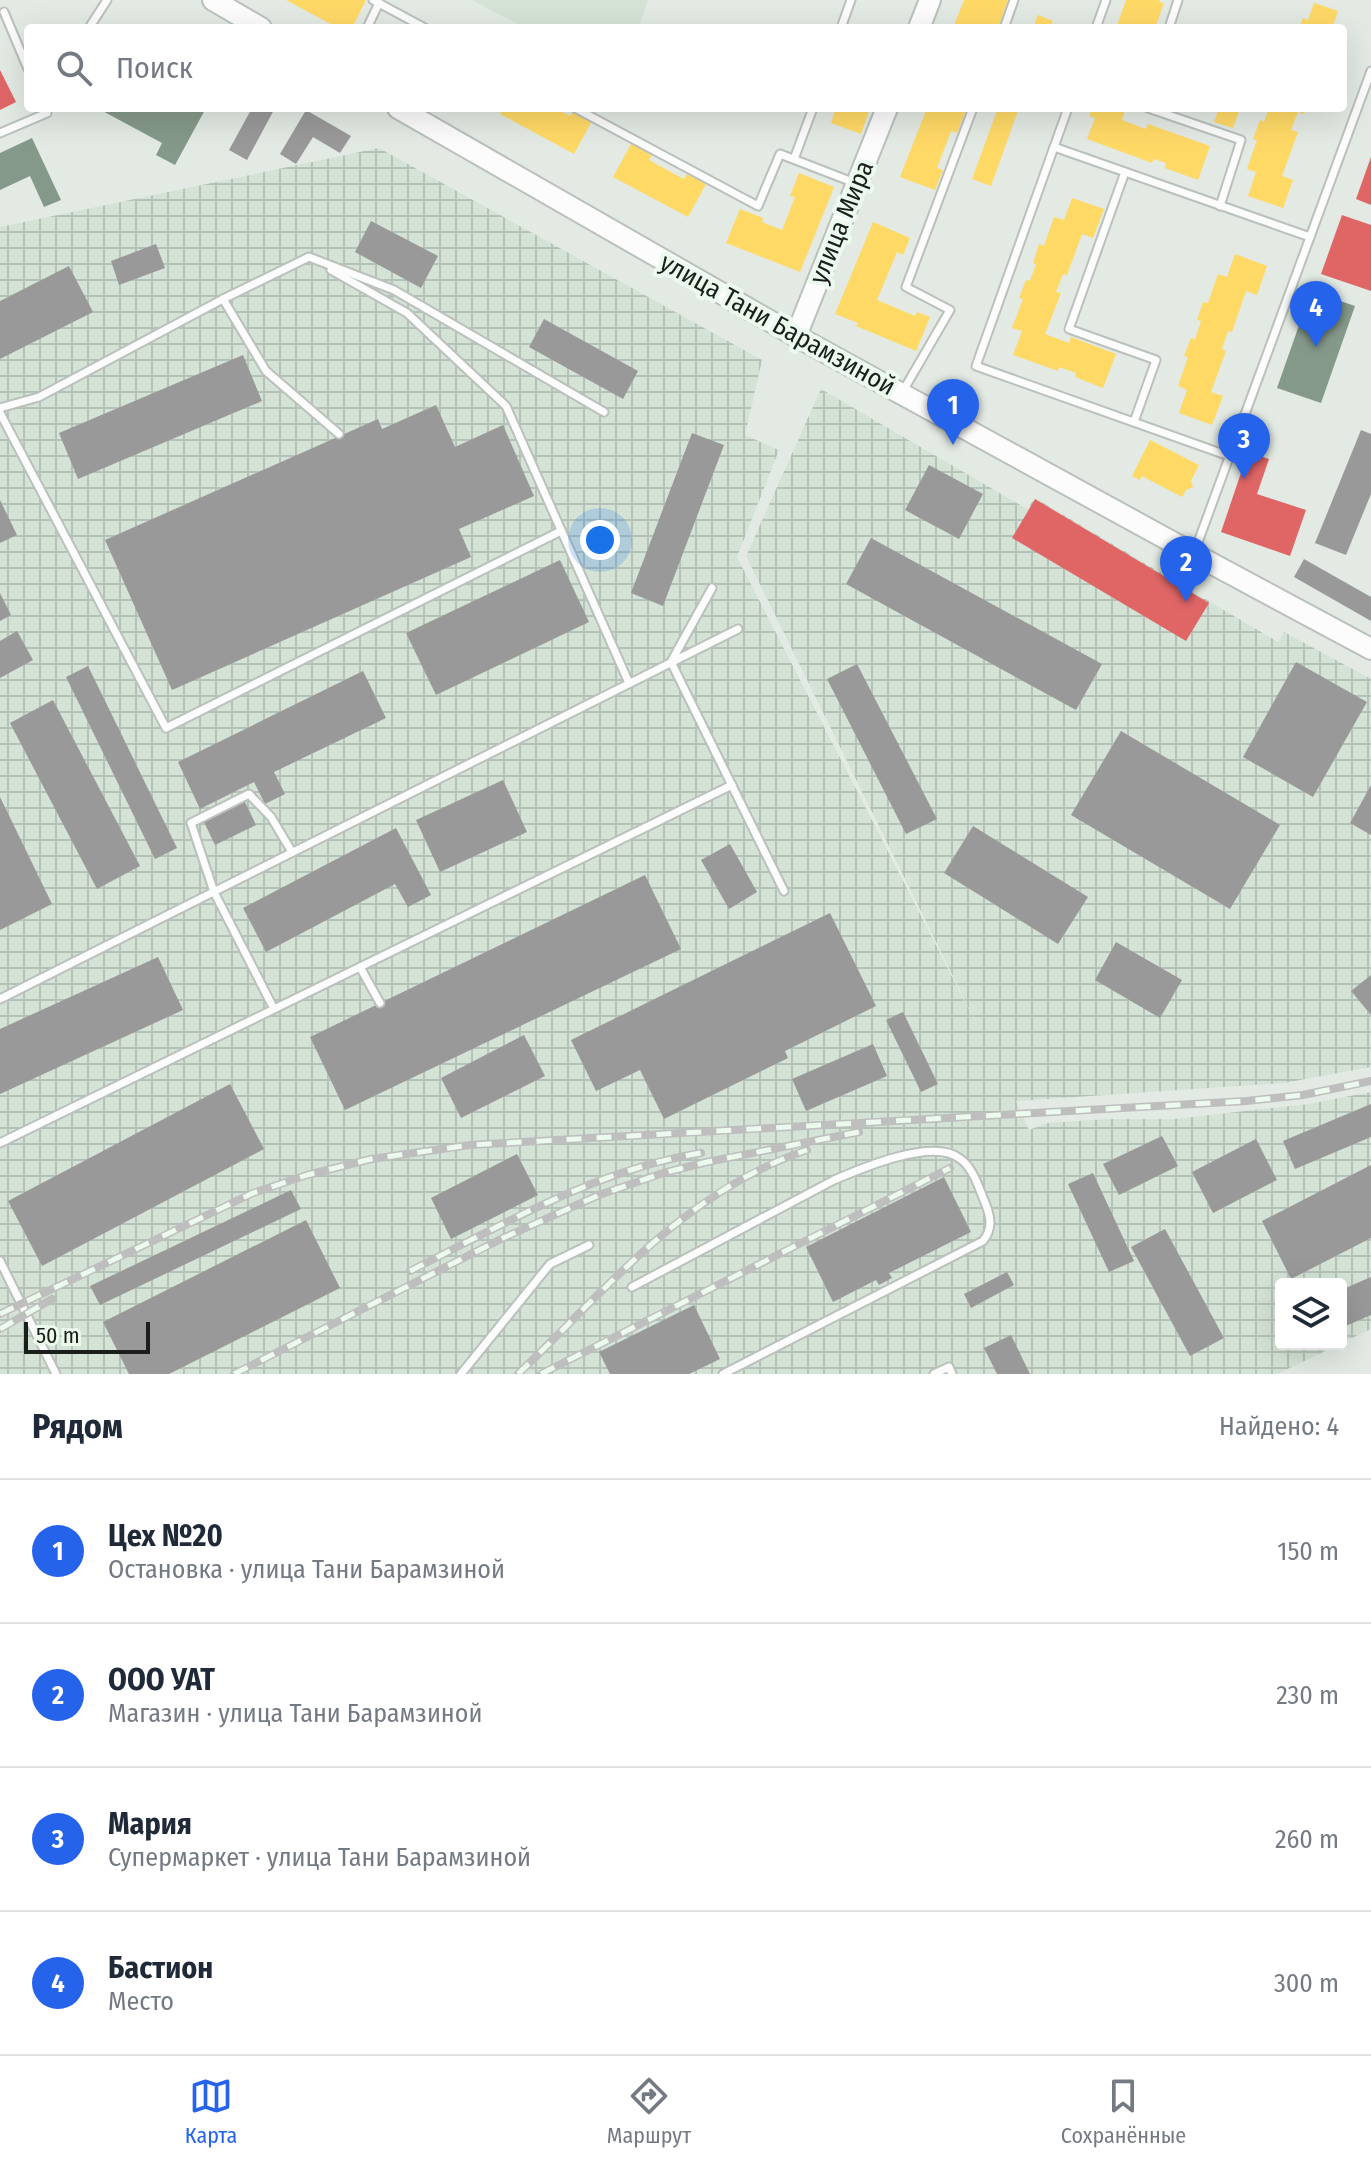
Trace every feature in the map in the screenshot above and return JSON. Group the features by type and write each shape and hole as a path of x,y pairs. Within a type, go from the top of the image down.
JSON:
{"street":[{"path":"213,0 254,24"},
{"path":"921,24 930,0"},
{"name":"улица Тани Барамзиной","path":"405,112 796,336 1371,649"},
{"name":"улица Мира","path":"796,336 885,112"}],"lane":[{"path":"92,24 107,0"},
{"path":"842,24 851,0"},
{"path":"1005,24 1014,0"},
{"path":"1097,24 1106,0"},
{"path":"1170,24 1178,0"},
{"path":"0,1 2,13 24,59"},
{"path":"368,24 376,2 417,24"},
{"path":"1194,554 1371,71"},
{"path":"0,133 46,112"},
{"path":"582,112 758,206 780,154 856,184"},
{"path":"794,159 812,112"},
{"path":"902,393 950,310 906,287 972,112"},
{"path":"1067,112 976,366 1229,456"},
{"path":"1160,112 1241,140 1220,206"},
{"path":"1054,147 1310,237"},
{"path":"1125,172 1069,329 1156,360 1134,422"},
{"path":"309,257 407,313 506,406 629,683"},
{"path":"561,531 166,728 0,410 39,397 309,257 394,290 604,412"},
{"path":"223,299 266,371 339,434"},
{"path":"671,662 712,588"},
{"path":"0,999 738,629"},
{"path":"671,662 784,891"},
{"path":"0,1143 732,785"},
{"path":"274,1009 214,892 191,823 249,794 271,817 292,852"},
{"path":"360,967 380,1003"},
{"path":"632,1287 862,1168 907,1155 937,1151 952,1154 967,1165 988,1209 991,1227 983,1241 723,1374"},
{"path":"461,1374 550,1264 589,1245"},
{"path":"0,1261 56,1374"},
{"path":"934,1374 949,1367 952,1374"}],"shaded area":[{"path":"472,0 648,0 639,24 517,24"},
{"path":"379,148 762,360 745,435 779,450 737,557 978,1027 746,556 821,389 1027,509 1035,498 1278,642 1284,632 1371,679 1371,1067 1284,1083 1016,1101 1029,1130 1047,1123 1174,1119 1308,1104 1371,1092 1371,1329 1347,1340 1347,1278 1275,1278 1275,1350 1327,1350 1277,1374 0,1374 0,227"}],"building: Жильё":[{"path":"286,0 366,0 354,24 331,24"},
{"path":"964,0 1008,0 999,24 955,24"},
{"path":"1126,0 1160,0 1164,3 1156,24 1117,24"},
{"path":"1314,3 1338,11 1333,24 1301,24 1303,18 1308,20"},
{"path":"1038,15 1053,21 1052,24 1035,24"},
{"path":"562,112 570,116 575,112 592,121 574,154 500,114"},
{"path":"835,112 869,112 861,134 831,123"},
{"path":"925,112 965,112 957,133 951,131 937,168 943,170 935,190 900,177"},
{"path":"997,112 1018,112 991,186 972,179"},
{"path":"1090,112 1125,112 1122,120 1146,129 1148,124 1210,146 1198,180 1165,168 1166,163 1154,159 1152,163 1087,139 1095,118 1089,116"},
{"path":"1218,112 1239,112 1233,128 1214,122"},
{"path":"1268,112 1298,112 1291,130 1298,132 1282,176 1293,180 1283,208 1248,196 1256,172 1247,169 1257,140 1253,139 1260,120 1264,122"},
{"path":"631,144 652,155 649,160 680,177 684,179 687,174 706,184 688,217 613,177"},
{"path":"799,173 834,187 800,272 726,243 740,209 782,230 795,197 790,196"},
{"path":"1072,198 1104,209 1093,238 1082,234 1067,275 1063,274 1056,292 1061,293 1045,334 1069,343 1071,337 1116,354 1103,388 1075,377 1076,373 1059,367 1058,371 1013,355 1022,331 1012,328 1023,299 1019,298 1026,280 1030,281 1039,244 1044,246 1054,217 1064,220"},
{"path":"873,222 910,238 903,255 897,252 877,300 915,316 917,312 930,317 916,351 835,314"},
{"path":"1235,254 1267,266 1257,295 1246,291 1232,332 1228,331 1222,349 1226,351 1211,392 1223,396 1212,425 1179,413 1187,390 1178,386 1188,357 1184,356 1191,338 1195,339 1201,321 1197,320 1203,302 1208,303 1218,274 1227,277"},
{"path":"1150,440 1199,465 1191,481 1193,487 1186,490 1182,497 1142,476 1140,480 1132,476"}],"building: Торговля":[{"path":"0,70 16,102 0,110"},
{"path":"1371,157 1371,205 1356,199"},
{"path":"1342,215 1371,225 1371,291 1321,274"},
{"path":"1248,452 1269,459 1257,494 1306,510 1290,556 1221,532"},
{"path":"1035,499 1209,603 1186,641 1012,538"}],"building: Промзона":[{"path":"250,112 273,112 247,160 229,150"},
{"path":"305,112 351,136 340,153 313,137 296,164 280,154"},
{"path":"371,221 438,256 421,288 355,252"},
{"path":"156,244 165,268 119,285 111,261"},
{"path":"69,266 93,312 0,359 0,301"},
{"path":"544,319 638,371 623,399 529,347"},
{"path":"243,355 262,401 78,479 59,433"},
{"path":"436,405 455,447 503,425 534,496 459,529 471,557 172,690 105,540 378,419 382,429"},
{"path":"1361,430 1371,434 1371,494 1346,555 1315,543"},
{"path":"692,433 724,445 663,606 631,593"},
{"path":"929,465 983,494 959,539 905,510"},
{"path":"0,500 17,535 0,543"},
{"path":"871,538 1102,664 1076,710 846,584"},
{"path":"1304,559 1371,597 1371,621 1294,577"},
{"path":"560,560 589,622 436,695 406,633"},
{"path":"0,593 11,615 0,621"},
{"path":"17,631 33,660 0,678 0,641"},
{"path":"1296,662 1367,702 1313,797 1243,757"},
{"path":"857,664 937,819 906,834 827,679"},
{"path":"88,666 177,848 155,859 66,677"},
{"path":"363,671 386,718 274,772 285,794 265,804 254,782 200,809 178,762"},
{"path":"53,700 140,866 97,889 10,723"},
{"path":"1121,731 1280,825 1230,909 1071,815"},
{"path":"503,780 527,832 440,872 416,820"},
{"path":"1371,785 1371,835 1350,823"},
{"path":"0,797 52,904 0,930"},
{"path":"245,802 256,825 215,845 204,822"},
{"path":"973,826 1088,897 1058,944 944,873"},
{"path":"396,828 431,895 408,907 395,884 266,952 243,908"},
{"path":"730,844 757,892 729,909 701,860"},
{"path":"645,875 681,949 345,1110 310,1037"},
{"path":"830,913 876,1006 785,1051 788,1058 664,1119 640,1070 596,1091 571,1040"},
{"path":"1116,942 1182,980 1160,1018 1095,980"},
{"path":"158,957 183,1010 0,1094 0,1029"},
{"path":"1371,975 1371,1015 1351,991"},
{"path":"903,1012 938,1084 921,1092 886,1020"},
{"path":"524,1035 545,1076 461,1118 441,1078"},
{"path":"873,1044 887,1076 806,1111 792,1079"},
{"path":"230,1084 264,1149 42,1266 8,1201"},
{"path":"1371,1104 1371,1137 1295,1169 1283,1141"},
{"path":"1162,1136 1178,1166 1119,1195 1103,1164"},
{"path":"1256,1139 1277,1180 1213,1213 1192,1172"},
{"path":"517,1154 538,1195 451,1239 431,1198"},
{"path":"1371,1165 1371,1238 1290,1278 1262,1221"},
{"path":"1093,1173 1134,1261 1109,1272 1068,1184"},
{"path":"944,1177 971,1232 889,1273 892,1278 879,1285 876,1280 833,1302 806,1247"},
{"path":"291,1190 301,1209 100,1305 90,1286"},
{"path":"306,1220 340,1288 169,1374 129,1374 103,1322"},
{"path":"1165,1229 1224,1338 1190,1356 1131,1247"},
{"path":"1007,1272 1014,1285 971,1308 964,1294"},
{"path":"1371,1277 1371,1315 1347,1325 1347,1287"},
{"path":"694,1305 720,1359 689,1374 610,1374 599,1352"},
{"path":"1011,1335 1030,1374 997,1374 984,1348"}],"building: Прочее":[{"path":"104,112 204,112 175,165 156,155 162,143"},
{"path":"32,138 61,200 44,207 30,176 0,190 0,153"},
{"path":"1311,291 1355,306 1321,403 1277,388"}],"railway":[{"path":"0,1314 253,1193 371,1159 470,1145 1246,1101 1303,1095 1371,1081"},
{"path":"234,1374 503,1238 599,1195 707,1162 859,1132"},
{"path":"518,1374 616,1277 685,1216 763,1168 807,1150"},
{"path":"410,1271 516,1217 588,1185 662,1161 701,1153"},
{"path":"541,1374 950,1168"},
{"path":"0,1329 52,1299"}],"place":[{"name":"Бастион","path":"1316,347"},
{"name":"Цех №20","path":"953,445"},
{"name":"Мария","path":"1244,479"},
{"name":"ООО УАТ","path":"1186,602"}]}
